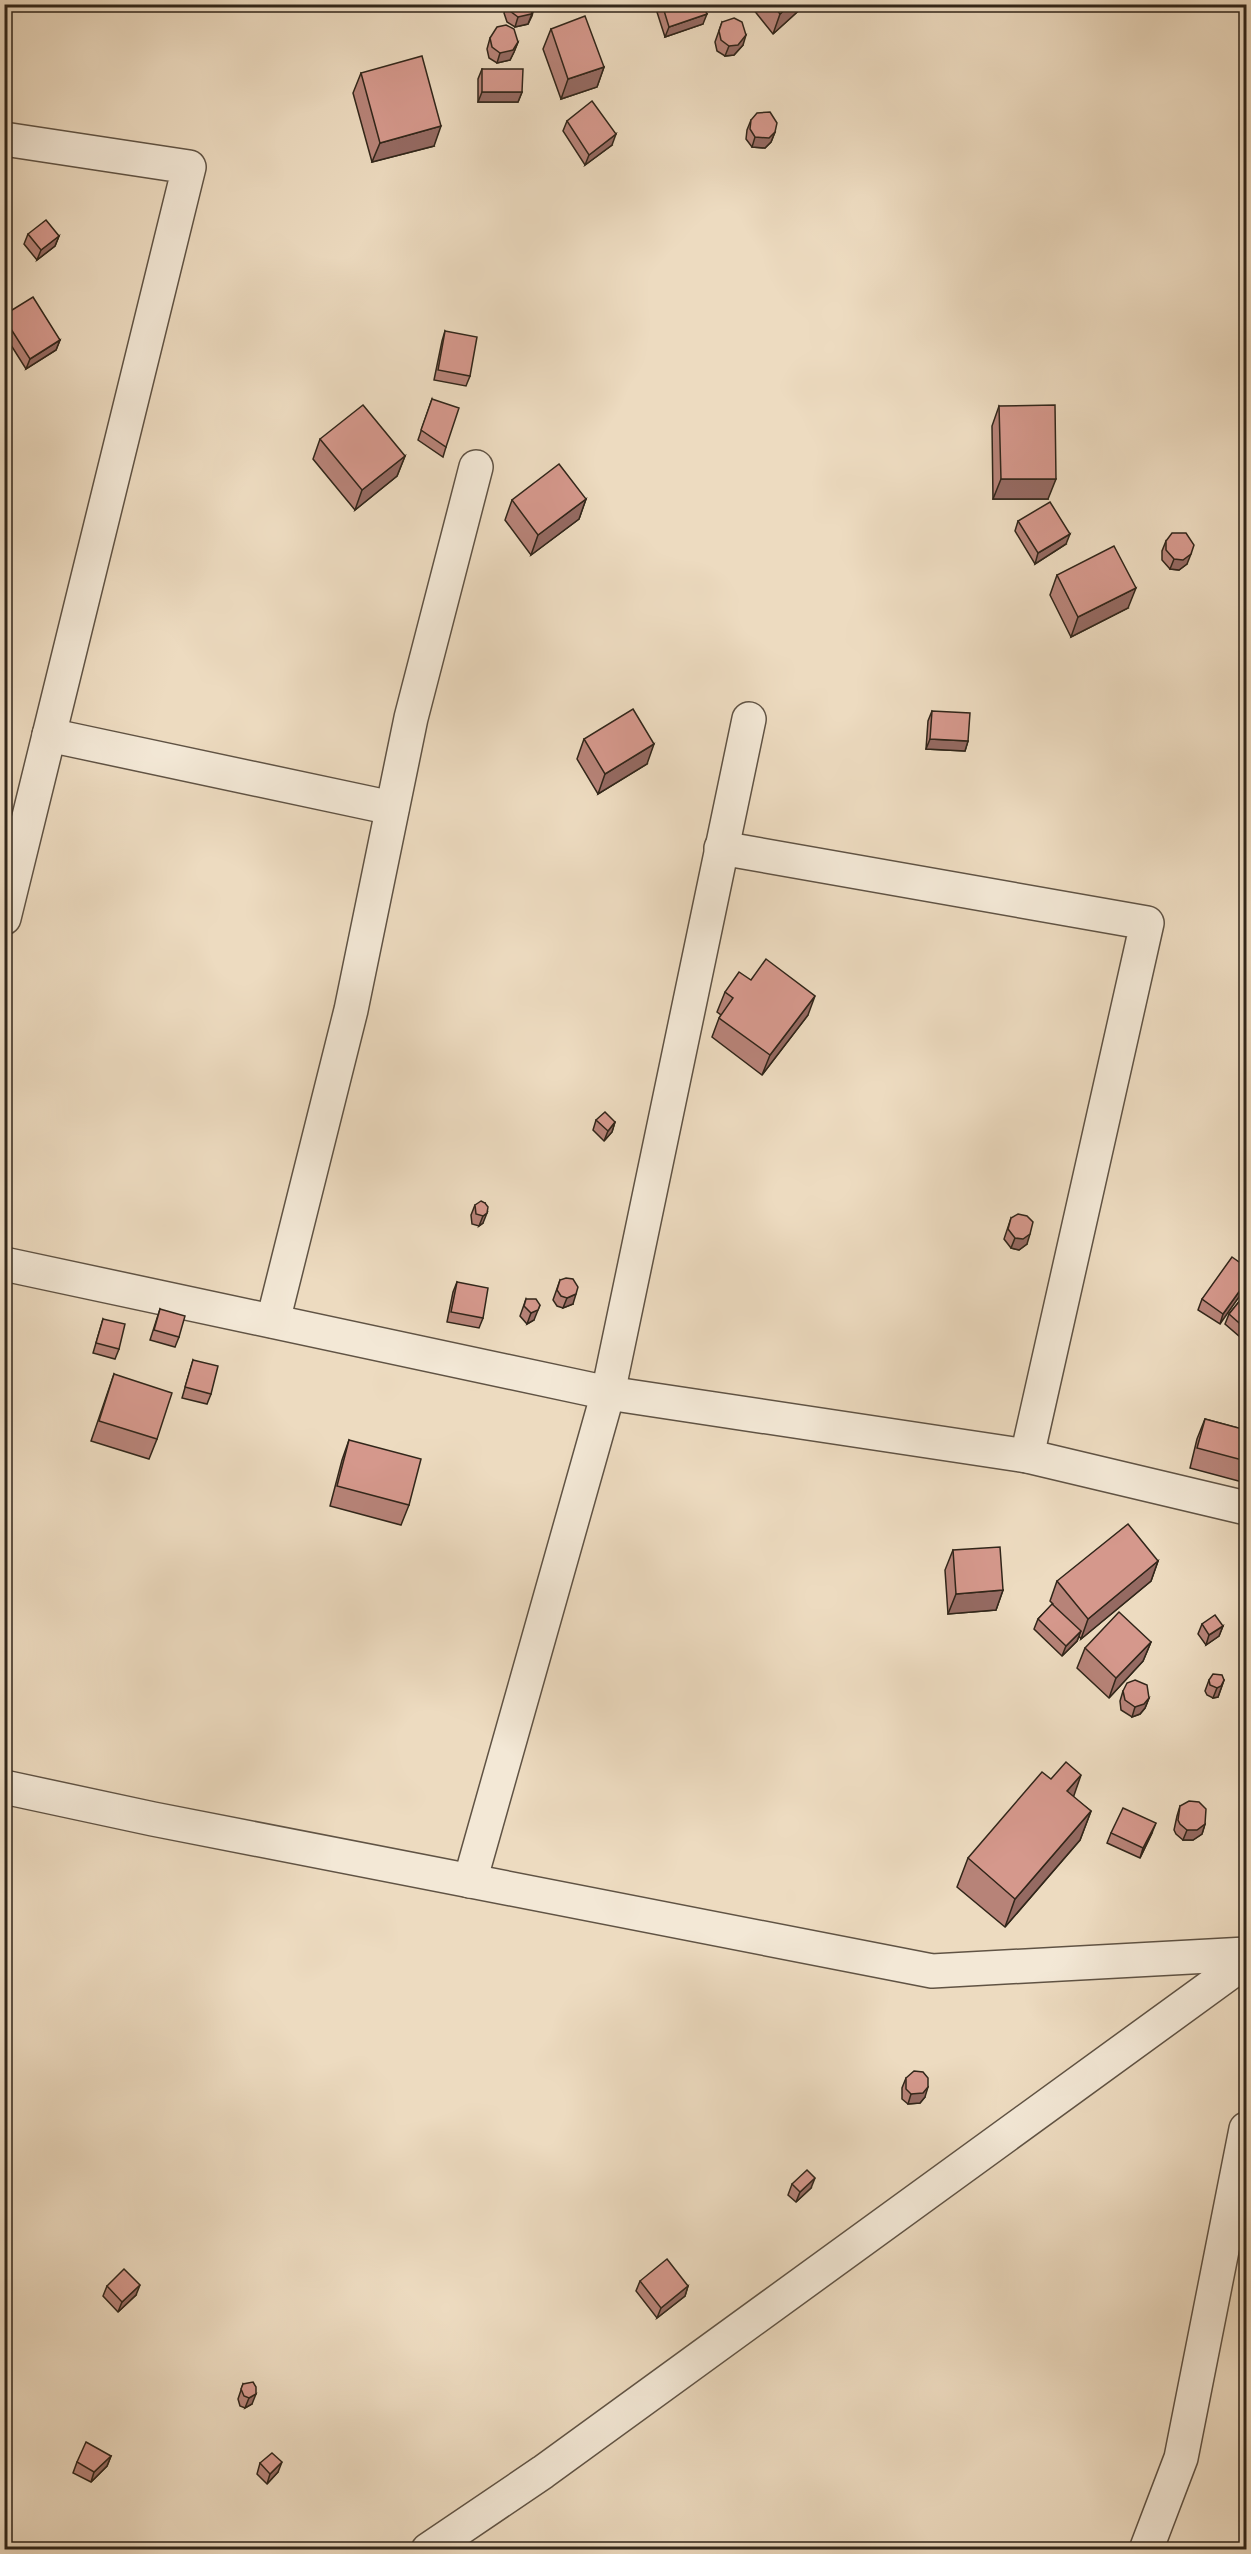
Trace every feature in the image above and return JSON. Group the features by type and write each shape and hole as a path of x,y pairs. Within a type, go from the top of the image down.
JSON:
{"street":[{"path":"4,139 189,167 4,918"},
{"path":"273,1321 351,1010 411,718 476,467"},
{"path":"470,1881 608,1393 749,719"},
{"path":"49,735 392,808"},
{"path":"721,848 1147,923 1027,1456"},
{"path":"4,1264 608,1393 1027,1456 1246,1508"},
{"path":"4,1786 153,1819 932,1971 1246,1954"},
{"path":"428,2550 553,2465 1246,1961"},
{"path":"1146,2550 1181,2458 1246,2129"}],"building":[{"path":"508,4 535,4 535,6 531,14 518,17 510,11"},
{"path":"662,4 702,4 707,14 669,27"},
{"path":"772,4 791,4 780,14"},
{"path":"585,16 604,67 568,79 551,29"},
{"path":"734,18 742,22 746,35 738,45 729,46 721,40 719,31 722,22"},
{"path":"506,25 514,29 518,42 513,50 500,53 492,47 490,38 497,27"},
{"path":"422,56 441,126 380,143 361,73"},
{"path":"482,69 523,69 522,92 482,92"},
{"path":"592,101 616,134 589,155 567,121"},
{"path":"770,112 777,123 775,132 769,138 755,137 750,129 751,120 757,113"},
{"path":"46,220 59,236 41,250 28,234"},
{"path":"33,297 60,340 30,359 4,315"},
{"path":"445,331 477,337 470,376 438,370"},
{"path":"432,399 459,408 446,447 421,430"},
{"path":"363,405 405,456 362,490 320,439"},
{"path":"1055,405 1056,479 1001,479 999,406"},
{"path":"559,464 586,499 538,535 512,500"},
{"path":"1050,502 1070,534 1038,553 1018,521"},
{"path":"1172,533 1186,533 1194,545 1191,554 1183,560 1174,559 1166,550 1166,541"},
{"path":"1114,546 1136,588 1078,617 1057,575"},
{"path":"633,709 654,744 605,774 584,739"},
{"path":"932,711 970,713 968,741 930,739"},
{"path":"766,959 815,996 770,1055 719,1018 733,998 725,992 739,972 751,980"},
{"path":"605,1112 615,1122 608,1131 596,1120"},
{"path":"481,1201 488,1207 487,1213 483,1216 476,1214 475,1205"},
{"path":"1018,1214 1027,1216 1033,1222 1030,1234 1023,1239 1015,1238 1008,1229 1011,1218"},
{"path":"1232,1257 1246,1267 1246,1282 1223,1314 1202,1299"},
{"path":"573,1279 578,1287 576,1294 567,1298 561,1296 557,1290 560,1280"},
{"path":"457,1282 488,1288 483,1318 451,1312"},
{"path":"1246,1293 1246,1329 1229,1314"},
{"path":"526,1299 536,1299 540,1305 538,1310 531,1313 524,1306"},
{"path":"160,1309 185,1316 179,1337 154,1330"},
{"path":"103,1319 125,1324 119,1349 96,1343"},
{"path":"193,1360 218,1366 211,1394 185,1387"},
{"path":"114,1374 172,1393 157,1439 99,1421"},
{"path":"1205,1419 1246,1430 1246,1461 1197,1448"},
{"path":"349,1440 421,1459 409,1505 337,1486"},
{"path":"1128,1524 1158,1561 1088,1619 1057,1581"},
{"path":"1000,1547 1003,1590 956,1594 953,1550"},
{"path":"1052,1604 1081,1631 1066,1646 1038,1619"},
{"path":"1119,1612 1151,1642 1116,1678 1085,1648"},
{"path":"1215,1615 1223,1626 1209,1635 1202,1624"},
{"path":"1213,1674 1222,1675 1224,1680 1217,1688 1210,1685 1209,1680"},
{"path":"1135,1680 1147,1685 1149,1698 1144,1704 1135,1707 1125,1700 1123,1691 1127,1683"},
{"path":"1066,1762 1081,1775 1067,1791 1091,1811 1015,1899 968,1858 1042,1772 1051,1779"},
{"path":"1189,1801 1199,1802 1206,1809 1205,1824 1197,1830 1187,1830 1178,1820 1180,1806"},
{"path":"1123,1808 1156,1823 1143,1848 1111,1833"},
{"path":"914,2071 923,2072 928,2078 928,2087 923,2093 911,2094 906,2089 906,2078"},
{"path":"807,2170 815,2178 800,2192 792,2184"},
{"path":"667,2259 688,2286 661,2308 640,2281"},
{"path":"124,2269 140,2285 122,2302 107,2286"},
{"path":"253,2382 256,2394 249,2398 244,2396 241,2389 243,2384"},
{"path":"86,2442 111,2456 94,2472 77,2462"},
{"path":"272,2453 282,2462 270,2474 260,2463"}]}
